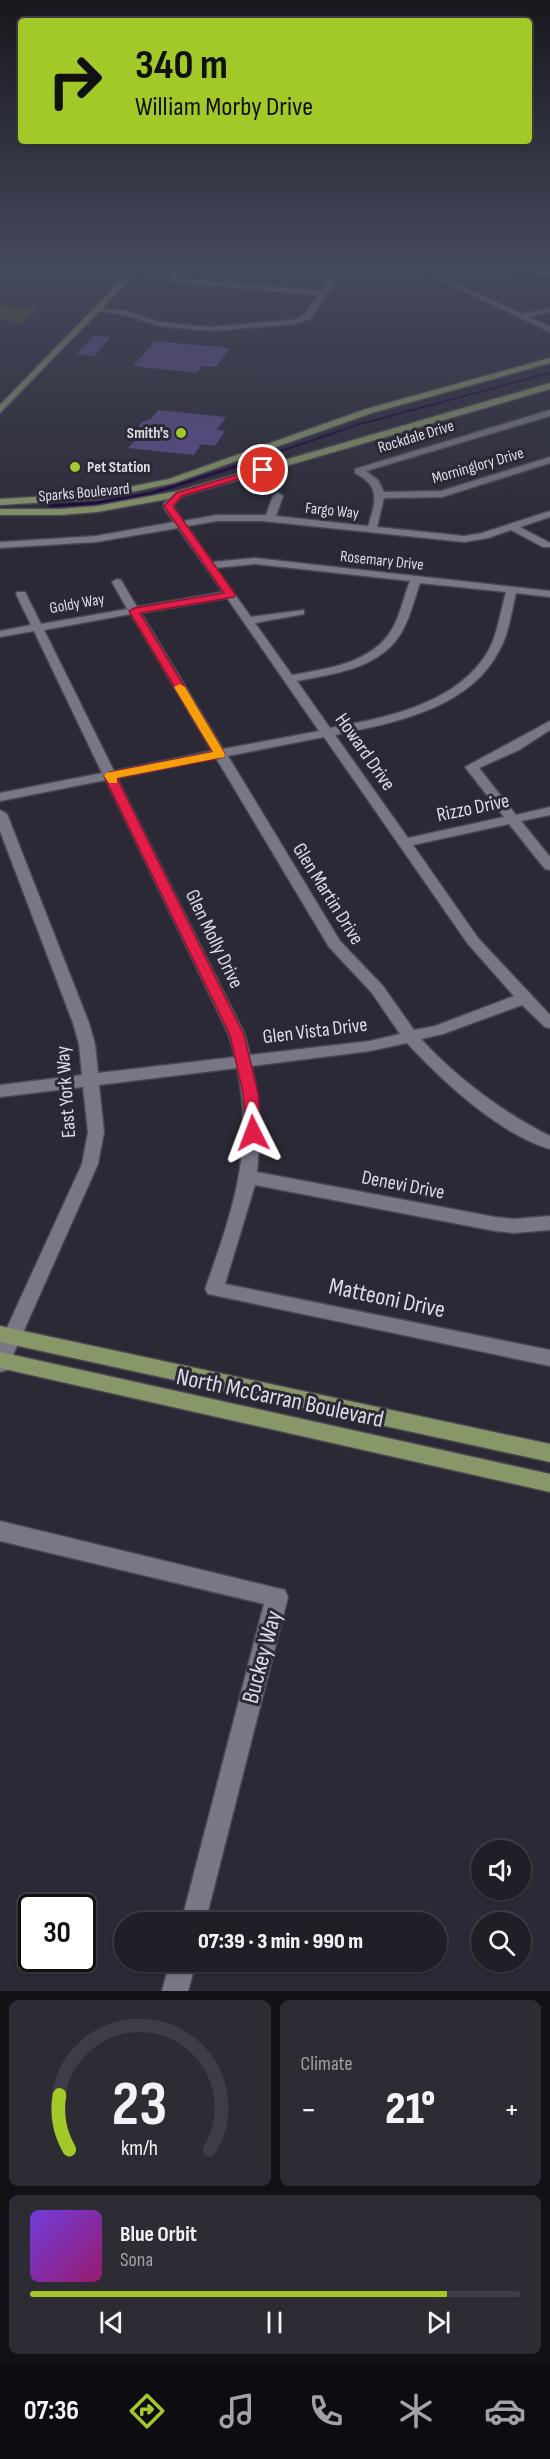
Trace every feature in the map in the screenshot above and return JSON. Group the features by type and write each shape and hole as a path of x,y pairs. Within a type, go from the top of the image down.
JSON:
{"main road":[{"path":"0,397 40,356"},
{"path":"0,410 52,356"},
{"name":"Sparks Boulevard","path":"0,502 99,496 171,481 369,411 550,360"},
{"name":"Sparks Boulevard","path":"0,512 60,512 97,509 179,495 550,387"},
{"name":"North McCarran Boulevard","path":"6,1335 550,1452"},
{"name":"North McCarran Boulevard","path":"0,1362 550,1483"}],"street":[{"name":"Rockdale Drive","path":"378,495 374,481 358,471 550,413"},
{"name":"Morninglory Drive","path":"378,495 442,494 550,460"},
{"name":"Howard Drive","path":"179,495 170,503 169,508 327,733 474,940 522,999 550,1023"},
{"path":"270,519 278,495"},
{"path":"371,530 376,516 378,495"},
{"name":"Fargo Way","path":"0,545 96,539 231,518 270,519 464,539 484,536 550,514"},
{"path":"512,527 547,545"},
{"name":"Rosemary Drive","path":"210,566 255,561 550,594"},
{"path":"290,679 345,667 380,649 394,635 416,579"},
{"name":"Glen Martin Drive","path":"117,582 334,944 344,957 372,983 411,1038 454,1081 479,1101 550,1143"},
{"path":"0,797 374,724 416,711 467,682 488,662 494,651 512,590"},
{"name":"Glen Molly Drive","path":"21,594 232,1022 244,1062 253,1119 249,1177 243,1203 214,1289"},
{"name":"Goldy Way","path":"0,634 230,594"},
{"path":"249,621 300,612"},
{"path":"550,725 515,747 471,767 550,866"},
{"name":"Rizzo Drive","path":"405,843 550,811"},
{"name":"East York Way","path":"0,814 81,1023 92,1080 96,1132 90,1164 6,1335 0,1362"},
{"name":"Glen Vista Drive","path":"0,1091 370,1046 411,1038 522,999"},
{"name":"Denevi Drive","path":"249,1177 495,1224 514,1226 550,1223"},
{"name":"Matteoni Drive","path":"214,1289 550,1358"},
{"name":"Buckey Way","path":"0,1531 278,1597 196,1912"},
{"path":"175,1991 180,1972"}],"building":[{"path":"142,356 224,356 216,367 202,366 197,373 133,366"},
{"name":"Smith's","path":"158,410 226,417 217,430 225,431 215,446 201,444 194,455 128,448 136,439 132,438 135,435 132,435 142,422 151,419"}],"waterway":[{"path":"258,459 357,425 550,373"},
{"path":"49,506 96,503 149,494 263,458"}],"slow traffic":[{"path":"113,781 110,776 220,754 180,687"}],"place":[{"name":"Smith's","path":"181,433"},
{"name":"Pet Station","path":"75,467"}],"route":[{"path":"253,1133 250,1093 244,1062 232,1022 110,776 220,754 134,611 230,594 169,506 179,495 263,470"}]}
